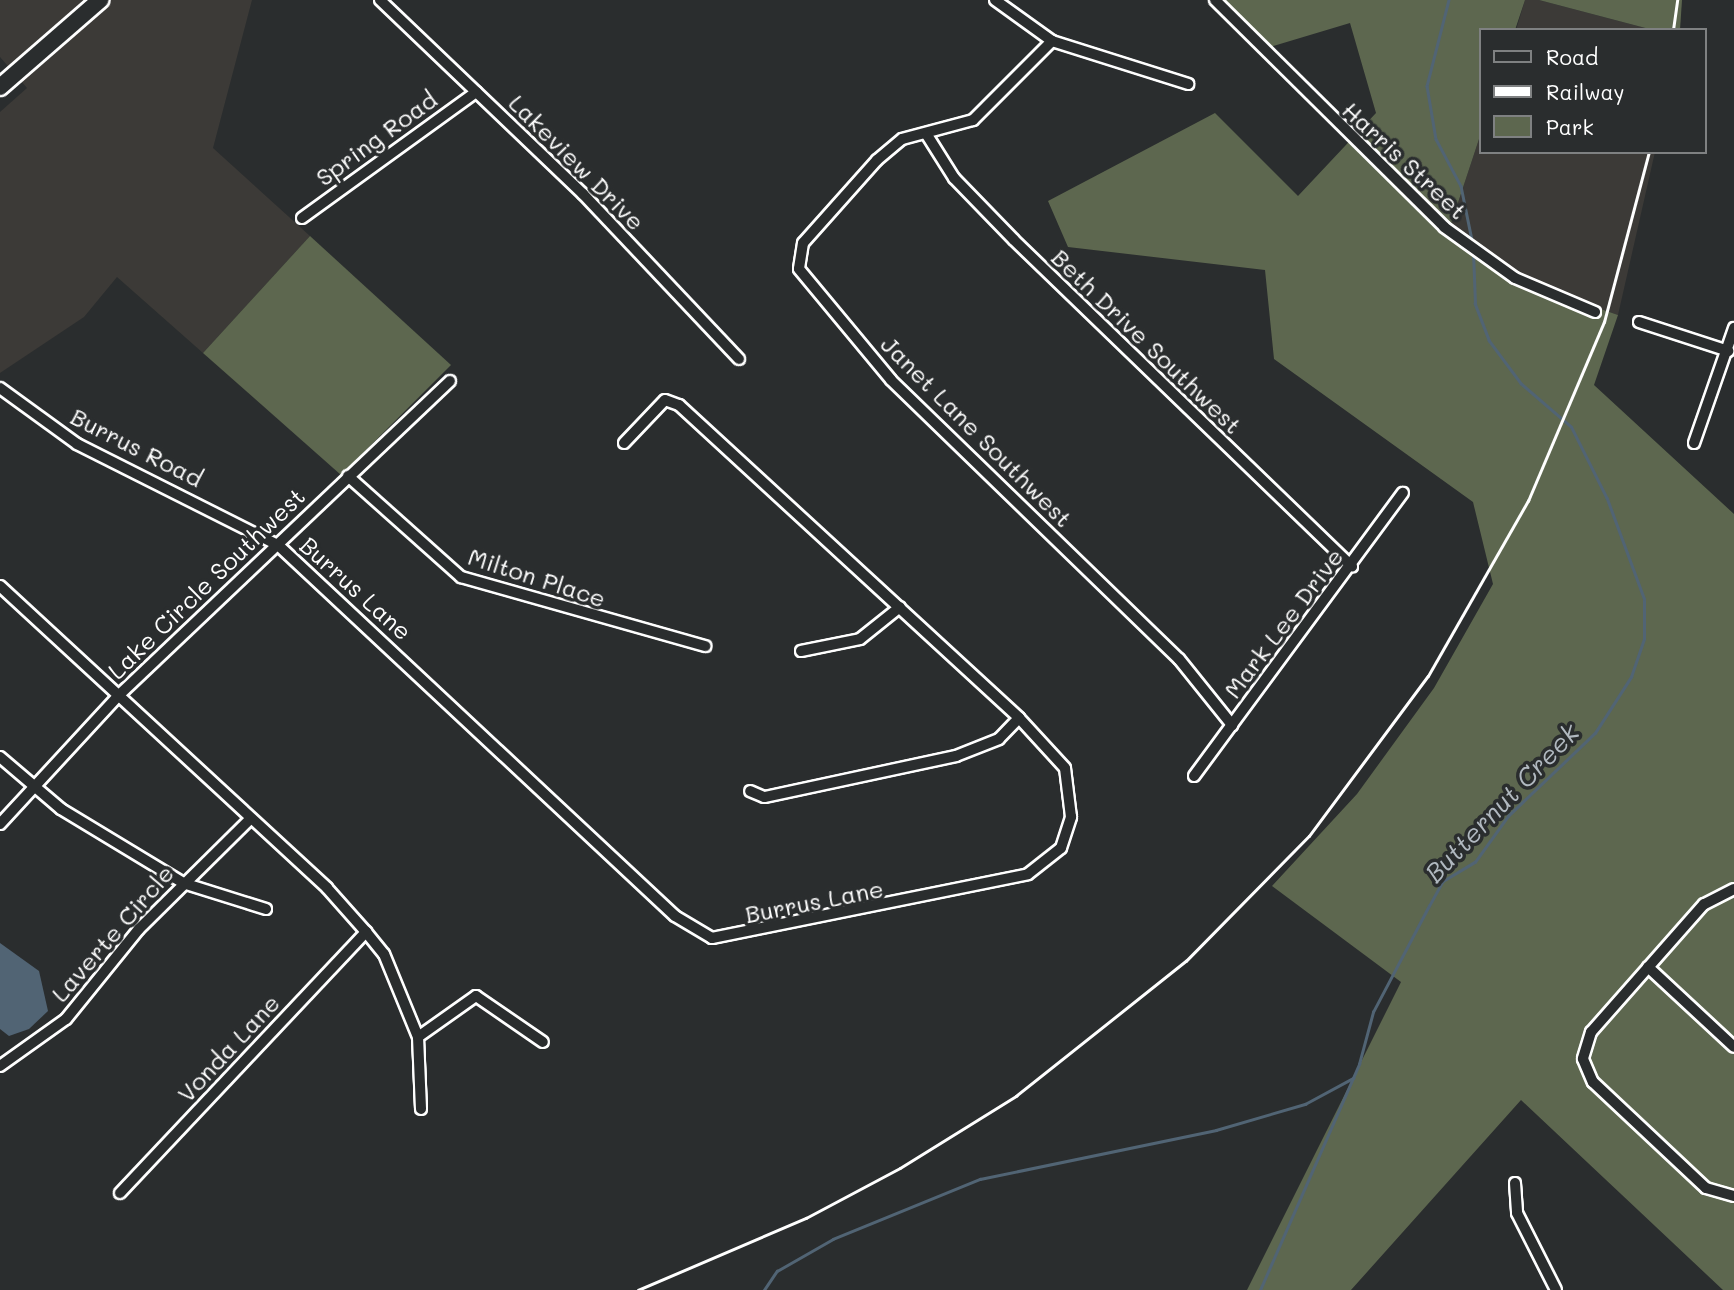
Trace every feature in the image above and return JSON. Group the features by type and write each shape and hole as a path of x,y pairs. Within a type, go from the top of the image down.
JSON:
{"main road":[{"path":"0,87 100,0"}],"street":[{"name":"Lakeview Drive","path":"380,0 476,92 739,359"},
{"path":"995,0 1052,41 1188,84"},
{"name":"Harris Street","path":"1215,0 1444,227 1515,278 1595,312"},
{"name":"Janet Lane Southwest","path":"1052,41 973,120 927,135 902,139 877,160 803,243 798,257 804,279 845,319 891,380 1179,659 1232,725"},
{"name":"Spring Road","path":"302,218 476,92"},
{"name":"Beth Drive Southwest","path":"927,135 954,178 1014,240 1352,566"},
{"path":"1639,322 1731,344"},
{"path":"1694,443 1731,344 1734,328"},
{"name":"Lake Circle Southwest","path":"0,824 117,697 450,381"},
{"name":"Burrus Road","path":"0,388 77,444 278,545"},
{"name":"Burrus Lane","path":"278,545 675,916 712,938 976,890 1028,874 1061,848 1072,791 1065,768 1019,718 900,607 679,405 665,400 624,443"},
{"name":"Milton Place","path":"348,476 461,577 705,646"},
{"name":"Mark Lee Drive","path":"1194,776 1352,566 1403,493"},
{"path":"0,586 249,820 327,887 384,954 418,1037 421,1109"},
{"path":"801,651 860,639 900,607"},
{"path":"750,791 764,797 956,756 999,739 1019,718"},
{"path":"0,757 32,787 183,883 266,909"},
{"name":"Laverte Circle","path":"0,1066 66,1019 183,883 249,820"},
{"path":"1734,889 1704,904 1591,1031 1583,1050 1585,1070 1706,1188 1734,1196"},
{"name":"Vonda Lane","path":"120,1193 366,933"},
{"path":"1648,967 1734,1048"},
{"path":"418,1037 476,996 543,1042"},
{"path":"1515,1183 1517,1213 1556,1290"}],"shaded area":[{"path":"0,0 252,0 213,148 310,236 203,353 117,277 84,317 0,373 0,112 27,88 0,57"},
{"path":"1525,0 1539,0 1645,28 1517,28"},
{"path":"1478,142 1478,154 1655,154 1618,315 1543,289 1448,233"}],"green space":[{"path":"1218,0 1525,0 1516,28 1478,28 1478,142 1448,233 1543,289 1618,315 1594,385 1734,514 1734,1290 1723,1290 1521,1100 1351,1290 1247,1290 1401,982 1272,886 1357,794 1434,688 1493,584 1473,502 1274,359 1265,270 1068,247 1048,201 1215,113 1298,196 1376,113 1350,23 1263,49"},
{"path":"1539,0 1682,0 1680,28 1645,28"},
{"path":"310,236 451,365 341,475 203,353"}],"water":[{"path":"0,943 39,971 48,1011 29,1029 9,1036 0,1029"}],"waterway":[{"name":"Butternut Creek","path":"1449,0 1427,86 1436,139 1461,186 1473,245"},
{"name":"Butternut Creek","path":"1260,1290 1359,1064 1373,1012 1443,881 1475,862 1508,816 1595,733 1631,677 1644,639 1644,599 1607,499 1571,427 1521,384 1489,341 1475,304 1473,252"},
{"path":"764,1290 777,1271 833,1239 980,1179 1216,1130 1305,1104 1353,1078"}],"railway":[{"path":"1673,28 1677,0"},
{"path":"638,1290 806,1218 900,1168 1016,1096 1186,961 1309,836 1428,676 1528,501 1604,322 1648,154"}]}
